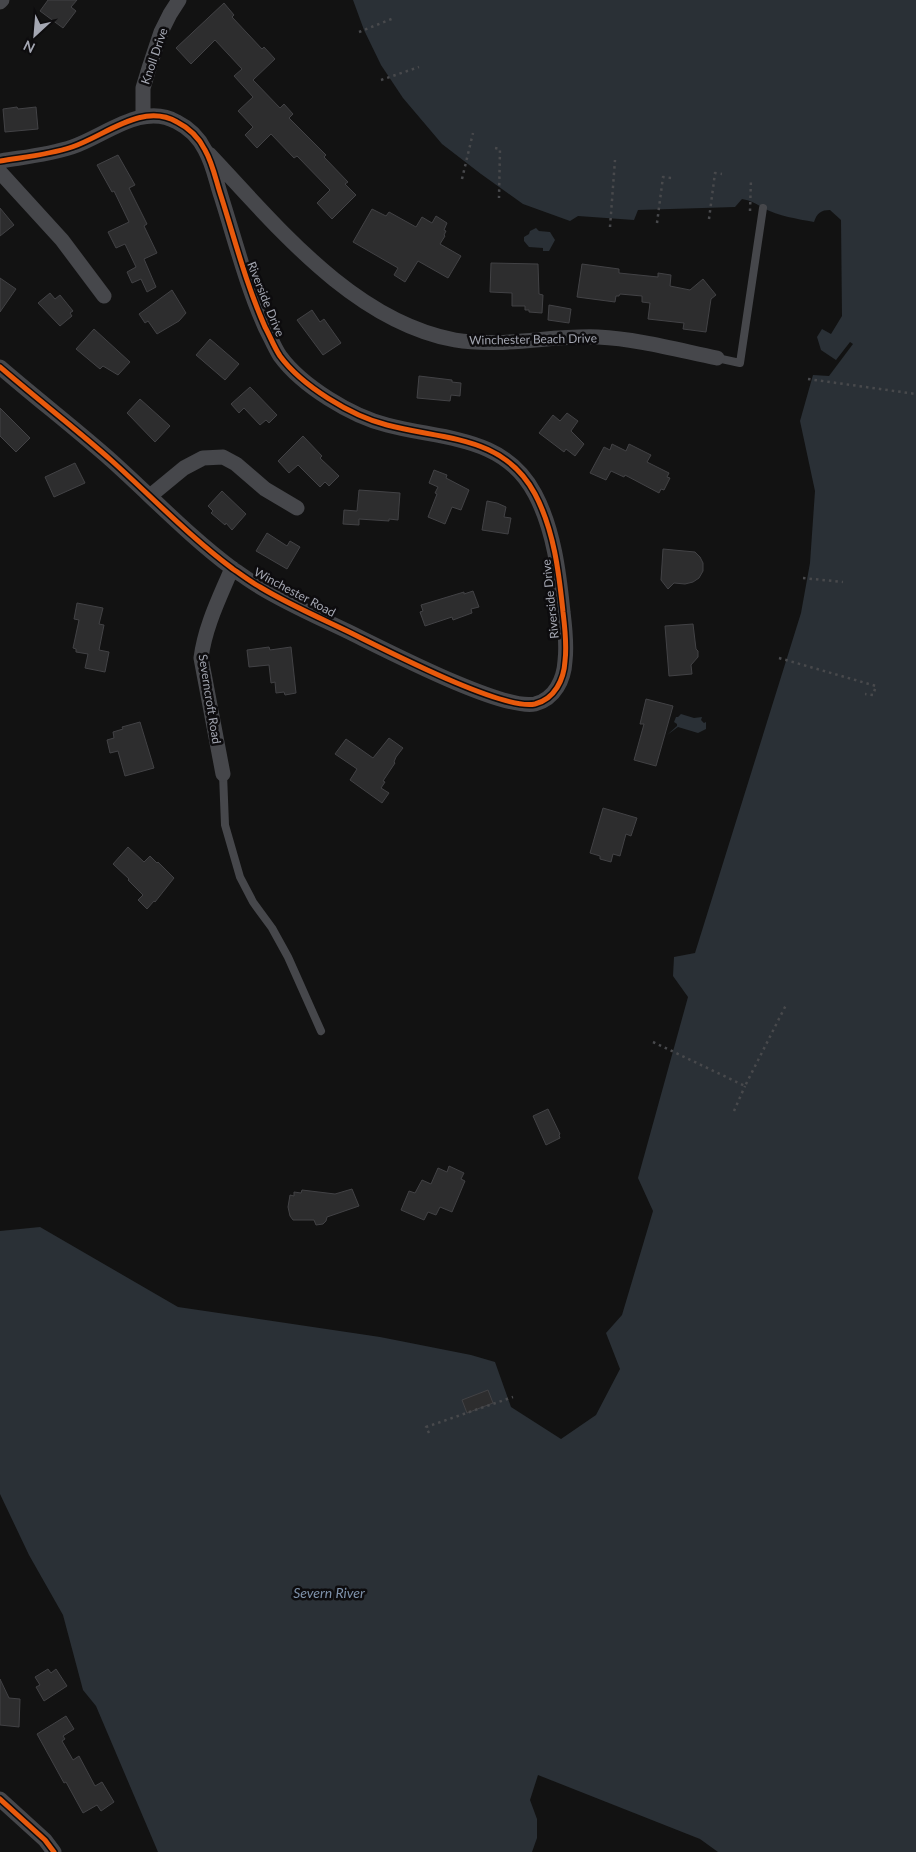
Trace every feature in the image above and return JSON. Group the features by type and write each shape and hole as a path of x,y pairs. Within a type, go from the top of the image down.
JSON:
{"street":[{"name":"Knoll Drive","path":"143,116 143,88 147,73 161,32 179,0"},
{"name":"Riverside Drive","path":"0,161 52,153 76,146 128,120 143,116 156,115 178,122 193,132 206,151 237,254 258,310 280,356 323,396 368,419 388,426 460,439 479,445 497,454 514,465 536,494 554,549 564,627 566,659 562,677 557,688 549,697"},
{"name":"Winchester Beach Drive","path":"206,151 276,225 330,275 358,298 387,316 413,327 456,340 508,342 598,337 627,340 717,358"},
{"path":"0,172 62,240 104,296"},
{"name":"Winchester Road","path":"0,367 109,459 210,551 259,586 307,612 411,662 500,699 527,704 539,703 549,697"},
{"path":"150,496 184,468 203,458 223,457 236,464 265,489 297,508"},
{"name":"Severncroft Road","path":"223,774 201,658 209,622 232,568"},
{"path":"0,1800 45,1840 54,1852"}],"lane":[{"path":"717,358 740,363 763,208"},
{"path":"223,774 225,825 240,877 253,902 272,928 288,957 321,1031"}],"path":[{"path":"359,32 394,18"},
{"path":"381,80 419,67"},
{"path":"462,178 473,133"},
{"path":"495,148 500,149 499,198"},
{"path":"610,227 615,160"},
{"path":"709,219 715,173 722,174"},
{"path":"656,223 663,177 672,178"},
{"path":"750,211 751,179"},
{"path":"808,379 916,394"},
{"path":"803,578 843,582"},
{"path":"779,658 876,686 873,695 865,694"},
{"path":"734,1111 786,1005"},
{"path":"653,1042 745,1086"},
{"path":"430,1433 426,1427 513,1397"}],"water":[{"name":"Severn River","path":"353,0 916,0 916,1852 718,1852 700,1839 538,1775 530,1800 537,1819 537,1838 532,1852 158,1852 96,1706 83,1690 63,1615 29,1555 0,1494 0,1231 40,1227 178,1307 380,1337 471,1355 495,1362 511,1407 561,1439 596,1415 620,1369 606,1333 622,1315 653,1211 638,1178 688,997 673,976 674,957 695,953 801,613 810,563 815,491 800,421 813,375 829,376 853,344 850,342 836,360 821,350 817,337 822,329 831,334 842,316 841,220 830,210 816,216 814,222 795,218 775,213 753,202 742,199 735,207 638,210 634,220 578,216 570,221 523,204 442,144 403,98 381,65 364,30"},
{"path":"536,228 539,231 550,232 555,240 549,251 543,251 543,248 529,247 524,241 524,237"},
{"path":"681,714 694,718 702,717 701,720 704,723 706,722 706,729 698,733 678,727 667,735 677,726 674,722 676,717"}],"building":[{"path":"48,0 77,0 71,7 76,11 63,28 40,11"},
{"path":"224,3 234,15 232,17 262,49 264,47 275,59 253,80 280,108 284,104 293,114 289,118 326,155 324,157 348,182 345,184 356,195 332,219 317,203 330,190 297,156 294,158 271,134 257,148 245,135 253,127 238,111 253,97 234,76 242,69 215,40 191,64 176,48"},
{"path":"17,107 18,109 36,107 38,129 5,132 3,109"},
{"path":"118,155 135,185 129,188 147,224 144,226 157,253 144,259 156,287 147,292 141,279 132,283 127,272 136,267 125,244 116,248 108,232 129,222 114,191 112,192 97,165"},
{"path":"0,208 14,225 0,236"},
{"path":"372,209 386,216 389,212 416,227 422,217 432,223 436,216 447,223 444,230 446,231 445,236 440,244 461,256 448,278 418,261 405,282 394,275 398,268 353,242"},
{"path":"491,263 538,264 539,294 543,295 542,313 529,312 529,310 525,310 525,306 512,306 512,293 490,292"},
{"path":"582,264 619,269 619,273 658,277 658,273 671,275 670,286 690,290 703,279 716,295 711,299 706,332 683,329 684,323 648,319 650,303 642,302 642,296 620,294 616,296 615,302 577,297"},
{"path":"0,278 16,289 0,312"},
{"path":"172,290 186,313 179,321 157,334 148,321 145,323 139,314"},
{"path":"50,293 55,299 60,295 73,311 70,313 72,316 60,326 38,303"},
{"path":"549,305 571,309 569,323 548,320"},
{"path":"312,310 320,322 324,319 341,343 323,355 297,320"},
{"path":"94,329 130,362 118,375 103,366 100,369 76,349"},
{"path":"210,339 239,364 225,380 196,355"},
{"path":"419,376 461,383 460,396 451,395 450,401 417,398"},
{"path":"250,387 277,415 269,423 266,420 260,425 244,408 239,413 231,404"},
{"path":"140,399 170,426 155,442 127,413"},
{"path":"0,408 30,438 16,452 0,436"},
{"path":"567,413 578,421 571,431 584,444 575,456 566,449 564,452 539,433 553,415 560,421"},
{"path":"303,436 322,456 320,458 339,476 329,486 325,482 320,487 298,465 289,473 278,461"},
{"path":"612,444 626,451 629,444 651,455 647,462 669,473 667,477 670,478 664,490 661,489 659,493 625,475 624,477 611,471 606,480 590,473 604,447 610,450"},
{"path":"75,463 85,483 54,497 45,477"},
{"path":"434,470 447,475 446,478 469,490 461,510 452,507 445,524 428,517 438,487 429,483"},
{"path":"359,490 400,493 398,520 359,519 359,525 343,524 344,510 357,511"},
{"path":"222,491 246,514 232,530 226,523 225,525 211,513 213,511 208,506"},
{"path":"487,501 506,507 504,517 511,518 508,534 482,530"},
{"path":"267,533 287,546 290,541 300,547 287,569 256,551"},
{"path":"663,549 695,552 703,563 703,571 699,578 685,584 674,583 668,589 661,580"},
{"path":"473,591 479,607 471,609 472,613 453,620 452,617 425,626 420,612 423,611 421,605"},
{"path":"77,603 103,608 99,624 104,625 99,650 109,652 105,672 85,668 88,654 76,652 76,649 73,648 79,620 74,619"},
{"path":"693,624 698,657 691,665 692,674 669,676 665,626"},
{"path":"269,647 270,650 291,647 296,693 285,695 284,692 276,693 275,682 271,683 269,665 249,667 247,650"},
{"path":"646,699 673,706 656,766 634,760 644,724 640,724"},
{"path":"140,722 154,768 125,776 118,751 110,753 107,740 114,738 113,732 123,729 122,727"},
{"path":"389,738 403,748 383,781 385,782 381,788 389,793 382,803 350,780 357,769 335,754 346,739 373,758"},
{"path":"603,808 637,818 631,836 626,834 620,856 613,854 611,862 600,859 600,856 590,853"},
{"path":"128,847 144,862 150,856 174,878 147,909 138,900 143,895 113,864"},
{"path":"548,1109 560,1134 560,1138 546,1145 533,1116"},
{"path":"449,1166 464,1173 461,1179 465,1181 452,1212 440,1207 436,1215 428,1212 424,1220 401,1210 409,1191 415,1193 422,1180 431,1184 438,1168 447,1172"},
{"path":"352,1189 359,1206 327,1217 323,1224 316,1225 314,1220 293,1220 290,1216 288,1207 290,1195 294,1196 294,1192 301,1193 302,1190 335,1194"},
{"path":"488,1390 493,1403 467,1413 462,1400"},
{"path":"48,1669 51,1673 56,1669 67,1686 44,1701 36,1687 40,1685 35,1677"},
{"path":"0,1679 9,1698 20,1699 19,1727 0,1725"},
{"path":"66,1716 74,1729 63,1736 65,1739 62,1741 73,1760 79,1756 95,1786 102,1782 114,1802 101,1811 97,1805 83,1813 37,1734"}],"cycle path":[{"path":"0,161 63,150 137,118 150,116 164,117 186,127 200,141 210,161 258,311 276,349 289,367 314,389 358,415 387,425 450,438 489,450 507,460 522,475 535,494 551,537 566,636 563,675 557,687 548,698 535,704 519,704 497,698 413,663 303,610 253,583 202,544 85,437 0,367"},
{"path":"0,1799 45,1840 54,1852"}]}
